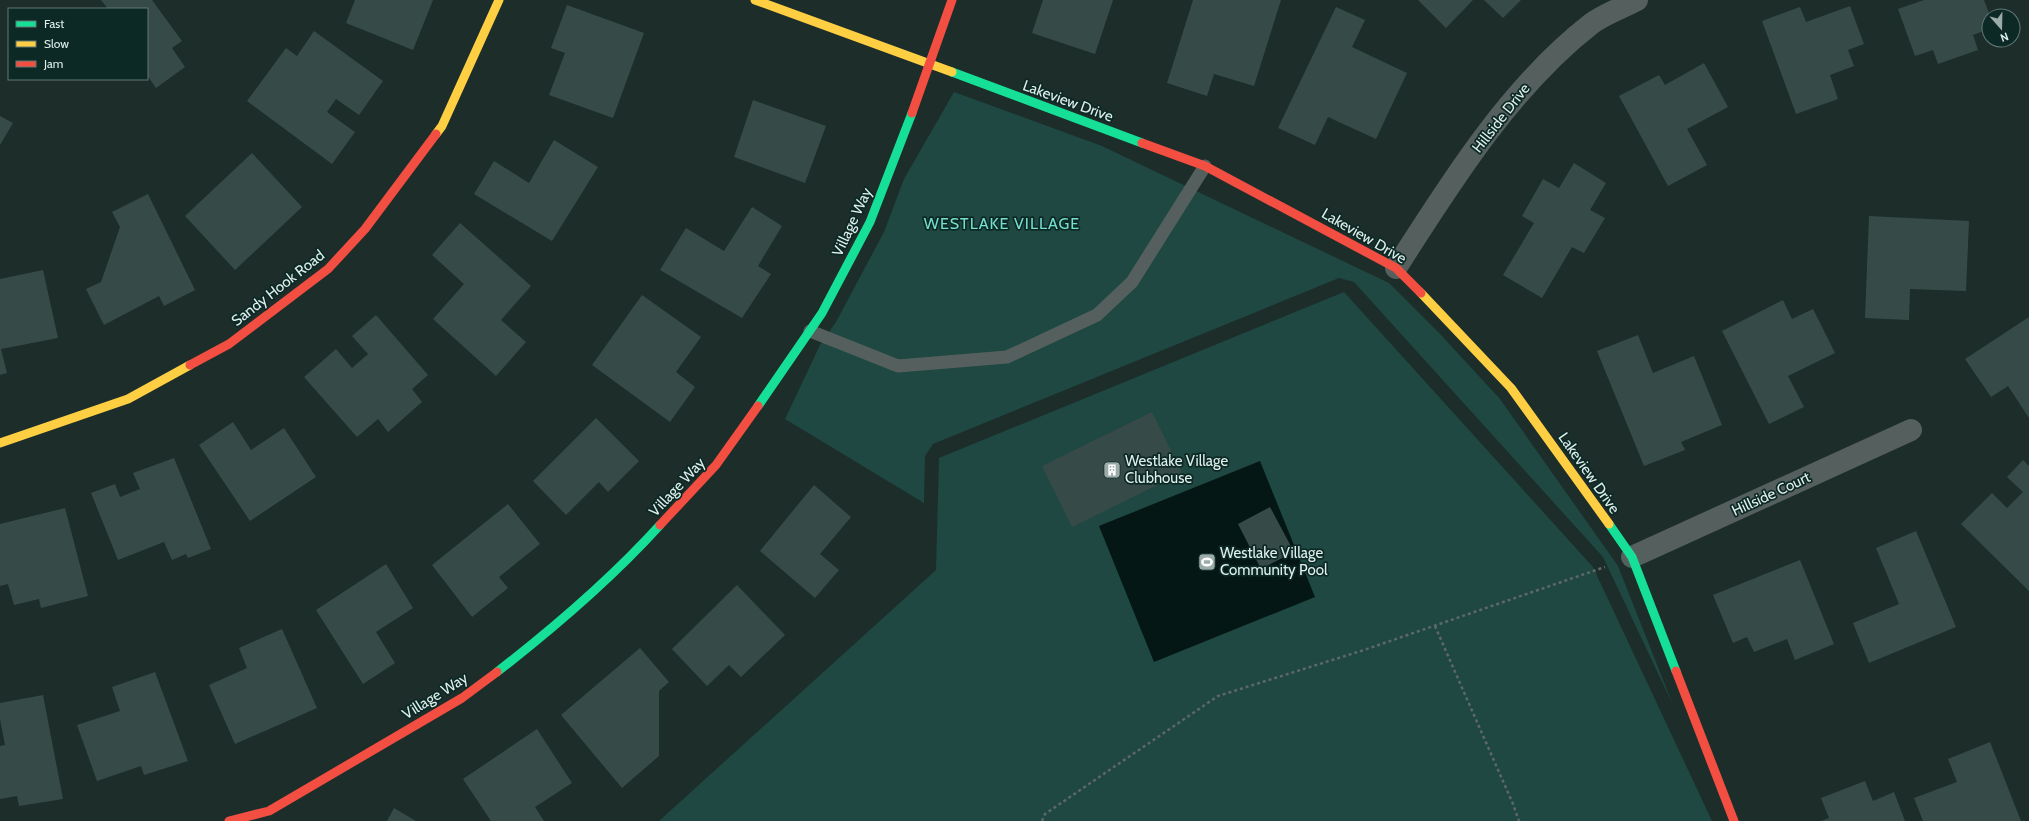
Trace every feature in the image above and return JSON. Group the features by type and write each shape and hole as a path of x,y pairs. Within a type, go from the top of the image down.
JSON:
{"street":[{"name":"Sandy Hook Road","path":"0,443 128,399 229,344 328,269 365,229 442,126 499,0"},
{"name":"Lakeview Drive","path":"755,0 1205,166 1396,268 1452,324 1511,388 1632,558 1734,821"},
{"name":"Village Way","path":"229,821 272,816 462,698 542,637 639,548 716,465 768,393 822,313 870,222 930,65 952,0"},
{"name":"Hillside Drive","path":"1396,268 1442,196 1490,131 1536,74 1592,23 1637,0"},
{"name":"Hillside Court","path":"1632,558 1911,430"}],"lane":[{"path":"810,331 898,366 1007,357 1097,315 1132,282 1205,166"}],"path":[{"path":"1042,821 1045,814 1218,696 1435,626 1632,558"},
{"path":"1435,626 1513,804 1519,821"}],"green space":[{"path":"954,92 1102,146 1389,283 1442,336 1500,399 1618,566 1673,705 1603,557 1354,282 1339,278 933,444 925,456 924,503 785,419 820,345 836,322 884,232 904,179"},
{"path":"1344,292 1593,567 1712,821 659,821 936,570 939,458"}],"shaded area":[{"name":"Westlake Village Community Pool","path":"1260,461 1315,597 1154,662 1099,526"}],"building":[{"path":"101,0 152,0 182,41 172,48 185,67 156,88 148,76 148,8 107,8"},
{"path":"355,0 433,0 413,50 346,23"},
{"path":"1043,0 1113,0 1095,54 1032,33"},
{"path":"1193,0 1281,0 1254,86 1214,74 1207,96 1167,83"},
{"path":"1418,0 1473,0 1446,28"},
{"path":"1484,0 1521,0 1503,18"},
{"path":"1924,0 1984,0 1987,8 1981,8 1981,32 1973,35 1978,50 1938,64 1933,50 1915,56 1898,9"},
{"path":"567,5 644,33 613,118 549,95 565,53 551,48"},
{"path":"1850,6 1864,44 1848,50 1854,66 1830,75 1838,99 1796,114 1762,21 1800,7 1806,22"},
{"path":"1336,7 1365,20 1352,47 1407,73 1376,139 1328,117 1315,145 1278,128"},
{"path":"314,31 383,81 359,115 336,99 327,112 355,132 332,164 247,101 286,48 297,56"},
{"path":"1704,63 1728,107 1687,129 1707,165 1668,186 1619,96 1659,75 1665,85"},
{"path":"753,100 826,126 805,183 734,157"},
{"path":"0,116 13,123 0,145"},
{"path":"554,140 598,167 552,241 474,194 494,161 529,183"},
{"path":"252,153 302,207 235,270 185,216"},
{"path":"1574,163 1606,183 1590,210 1605,218 1584,253 1572,247 1542,298 1503,275 1534,223 1522,216 1543,179 1559,188"},
{"path":"148,194 195,290 164,306 159,296 104,325 86,289 101,282 120,227 112,212"},
{"path":"752,207 782,226 758,266 771,274 742,318 660,270 686,228 724,251"},
{"path":"1869,216 1969,221 1966,291 1910,289 1909,320 1865,318"},
{"path":"460,223 531,286 501,320 526,342 496,376 433,319 464,284 432,255"},
{"path":"43,270 58,338 1,349 7,373 0,375 0,279"},
{"path":"642,295 701,337 676,372 695,387 670,422 592,365"},
{"path":"1783,300 1792,319 1813,309 1835,353 1788,376 1804,407 1769,424 1722,331"},
{"path":"376,315 428,375 412,389 422,402 388,432 378,419 357,437 304,377 336,349 352,368 368,354 352,336"},
{"path":"2029,317 2029,418 2008,386 1991,397 1965,359"},
{"path":"1638,335 1653,373 1694,356 1722,425 1681,442 1685,450 1644,466 1597,351"},
{"name":"Westlake Village Clubhouse","path":"1152,412 1182,473 1072,527 1042,466"},
{"path":"596,418 639,461 608,492 599,482 566,515 533,481"},
{"path":"233,422 251,450 284,428 316,477 250,521 199,445"},
{"path":"174,458 211,549 188,558 186,554 172,560 164,542 118,560 91,493 115,484 120,497 140,489 133,473"},
{"path":"2023,460 2029,466 2029,591 1961,524 1992,493 2007,508 2023,492 2007,477"},
{"path":"814,485 851,517 820,554 839,570 815,598 760,551"},
{"path":"508,504 540,544 499,577 508,588 472,617 432,565"},
{"path":"1270,507 1294,552 1261,569 1238,524"},
{"path":"65,508 88,596 41,608 39,599 14,605 8,584 0,586 0,524"},
{"path":"1916,531 1956,627 1869,663 1853,623 1899,604 1876,548"},
{"path":"1800,560 1834,644 1795,660 1787,639 1754,652 1747,637 1733,643 1713,595"},
{"path":"386,564 413,608 376,632 395,663 363,684 316,610"},
{"path":"737,585 785,635 741,677 729,665 707,686 672,649"},
{"path":"282,629 317,708 235,744 209,685 247,668 239,648"},
{"path":"640,648 669,682 659,691 659,756 622,788 561,715"},
{"path":"155,672 188,761 144,775 141,766 97,781 77,725 120,711 112,687"},
{"path":"43,695 63,799 19,806 17,796 0,799 0,746 5,745 0,719 0,703"},
{"path":"537,729 572,783 535,807 544,821 491,821 463,779"},
{"path":"1990,742 2021,821 1923,821 1914,798 1957,782 1948,759"},
{"path":"1865,781 1873,801 1894,792 1905,821 1821,821 1829,818 1821,798"},
{"path":"394,808 416,821 387,821"}],"traffic: fast":[{"path":"952,72 1142,143"},
{"path":"758,406 822,313 870,222 912,113"},
{"path":"1609,524 1632,557 1676,671"},
{"path":"497,672 582,602 660,525"}],"traffic: slow":[{"path":"436,134 442,126 499,0"},
{"path":"755,0 952,72"},
{"path":"1421,293 1511,388 1609,524"},
{"path":"0,443 128,399 190,365"}],"traffic: jam":[{"path":"912,113 952,0"},
{"path":"190,365 229,344 328,269 365,229 436,134"},
{"path":"1142,143 1205,166 1396,268 1421,293"},
{"path":"660,525 716,465 758,406"},
{"path":"1676,671 1734,821"},
{"path":"229,821 269,811 462,698 497,672"}],"place":[{"name":"Westlake Village Clubhouse","path":"1112,470"},
{"name":"Westlake Village Community Pool","path":"1207,562"}],"district":[{"name":"WESTLAKE VILLAGE","path":"1002,223"}]}
